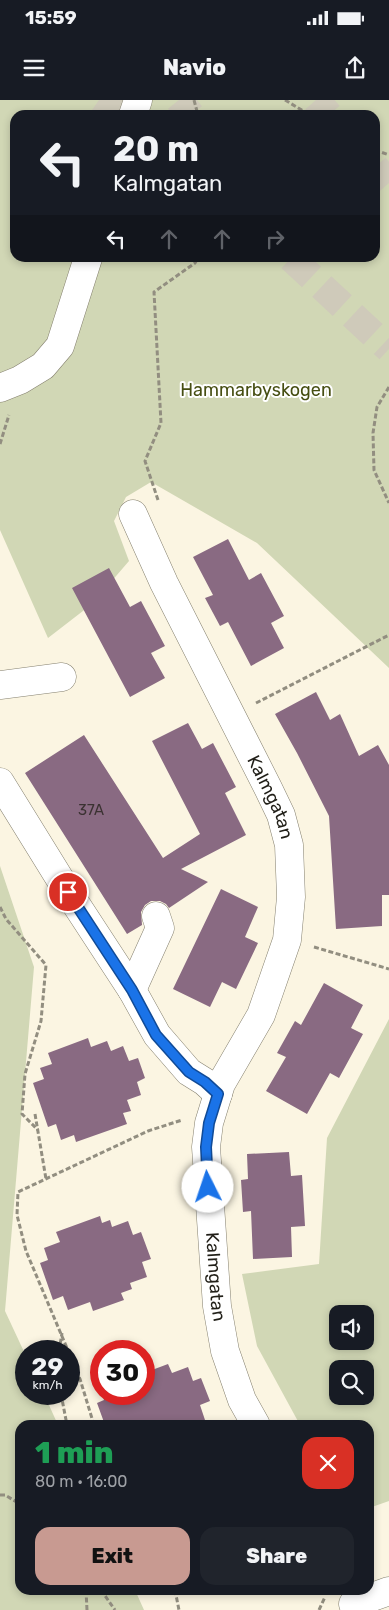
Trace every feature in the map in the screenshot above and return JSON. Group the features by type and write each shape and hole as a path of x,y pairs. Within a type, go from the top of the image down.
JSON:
{"street":[{"path":"0,388 20,380 43,366 60,346 87,262"},
{"name":"Kalmgatan","path":"134,514 164,583 281,815 289,845 291,897 287,940 261,1015 221,1084 212,1088 206,1147 217,1306 228,1360 242,1400 253,1420"},
{"path":"0,685 62,677"},
{"path":"0,782 68,892 132,990 156,1035 189,1072 212,1088"},
{"path":"132,990 160,928 156,916"},
{"path":"374,1594 389,1590"},
{"path":"351,1601 372,1595"}],"path":[{"path":"285,100 302,110"},
{"path":"134,514 160,507 145,461 161,423 154,292 196,262"},
{"path":"389,387 377,407 372,433 374,470 389,503"},
{"path":"231,716 389,635"},
{"path":"0,907 6,919 46,964 41,1021 25,1074 22,1114 38,1130"},
{"path":"287,940 389,968"},
{"path":"92,1420 62,1333 26,1250 17,1215 18,1192 148,1131 188,1118 212,1088"},
{"path":"35,1114 46,1179"},
{"path":"61,1340 62,1333"},
{"path":"63,1405 66,1420"},
{"path":"0,1495 15,1501"},
{"path":"86,1595 87,1610"},
{"path":"104,1595 115,1610"},
{"path":"177,1595 179,1610"}],"green space":[{"name":"Hammarbyskogen","path":"0,100 389,100 389,668 257,543 151,482 126,497 114,521 129,561 92,604 48,638 0,530"},
{"path":"0,866 34,967 5,1311 19,1340 15,1340 15,1405 49,1405 56,1420 15,1420 15,1595 137,1595 144,1610 0,1610"},
{"path":"389,1019 389,1501 374,1506 374,1420 297,1420 257,1346 242,1274 319,1264 327,1138"}],"building":[{"path":"228,539 249,580 261,573 284,616 271,623 284,648 251,666 228,622 220,626 205,598 213,595 193,557"},
{"path":"109,568 130,607 141,601 165,646 151,653 165,678 130,697 72,588"},
{"path":"316,692 330,720 340,714 359,756 378,745 389,765 389,895 382,895 382,926 336,929 329,816 275,714"},
{"path":"188,723 202,749 213,743 236,787 225,793 246,835 181,869 208,882 169,908 160,901 151,901 145,905 141,912 142,925 127,934 25,773 84,735 163,858 200,834 152,741"},
{"path":"221,889 258,907 245,937 258,943 236,989 222,982 210,1007 173,989"},
{"path":"324,983 363,1005 351,1028 363,1034 339,1078 330,1073 307,1114 266,1091 286,1057 277,1053 295,1021 301,1025"},
{"path":"88,1038 91,1047 107,1041 111,1051 123,1046 129,1061 138,1058 145,1078 137,1082 141,1095 127,1100 131,1111 123,1113 127,1124 76,1142 74,1135 61,1140 56,1124 48,1127 33,1083 44,1079 40,1068 52,1064 48,1053"},
{"path":"289,1152 291,1176 302,1175 305,1226 291,1227 292,1257 253,1259 251,1211 243,1212 241,1180 248,1179 247,1154"},
{"path":"100,1216 102,1223 110,1220 112,1227 128,1221 133,1235 141,1232 151,1259 142,1262 147,1277 130,1283 132,1289 121,1293 124,1300 93,1311 90,1302 68,1310 63,1296 53,1300 40,1263 48,1260 44,1248 60,1242 56,1232"},
{"path":"168,1364 172,1373 188,1367 193,1381 201,1378 210,1401 200,1405 205,1420 103,1420 98,1405 155,1405 155,1369"}],"tunnel":[{"path":"99,100 114,110"},
{"path":"179,100 187,110"},
{"path":"316,100 325,110"},
{"path":"380,173 389,183"},
{"path":"295,262 389,349"}],"route":[{"path":"68,892 132,990 156,1035 189,1072 205,1082 218,1094 209,1123 206,1147 208,1187"}]}
